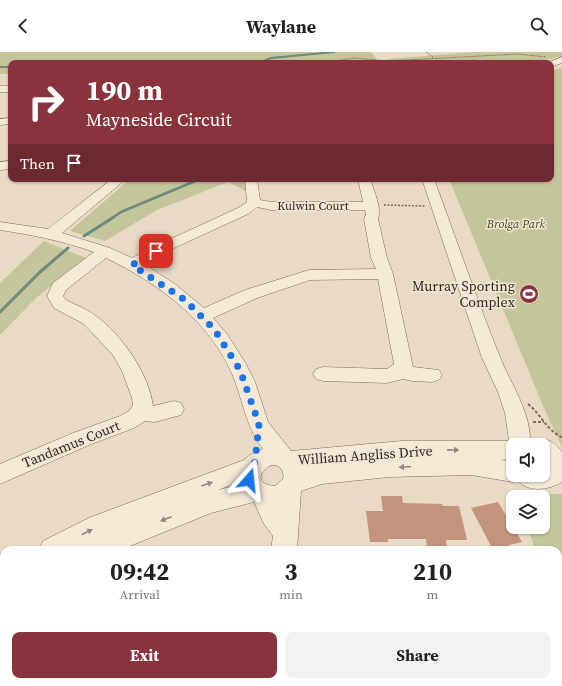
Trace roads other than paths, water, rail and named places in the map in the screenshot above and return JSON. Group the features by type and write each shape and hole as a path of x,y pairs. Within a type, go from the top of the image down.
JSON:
{"street":[{"path":"52,233 116,182"},
{"path":"132,265 150,253 243,211 254,204 251,182"},
{"path":"364,182 366,191 369,195 372,206 373,214 371,219 379,258 384,266 402,354 404,366 402,371"},
{"path":"429,182 491,358 506,385 515,413 530,438"},
{"name":"Kulwin Court","path":"254,204 271,206 372,206"},
{"path":"0,226 52,233 104,252 132,265 185,300 202,316 227,347 240,370 259,424 296,472 292,487 285,541"},
{"path":"104,252 60,287 55,296 60,304 90,320 120,350 131,370 142,398 140,412 155,414 174,410"},
{"path":"202,316 251,294 309,275 385,274"},
{"path":"323,374 387,376 402,371 412,374 432,375"},
{"name":"Tandamus Court","path":"0,474 81,439 127,422 136,417 140,412"},
{"path":"259,424 253,465 249,480 260,494 285,541"},
{"name":"William Angliss Drive","path":"286,459 381,451 418,450 506,452"},
{"path":"60,546 100,525 253,465 268,456 286,459"},
{"name":"William Angliss Drive","path":"292,487 322,474 389,467 471,466 506,471"},
{"path":"102,546 209,503 260,494 277,496 292,487"}],"waterway":[{"path":"266,60 271,58 334,52"},
{"path":"0,67 8,67"},
{"path":"112,218 121,212 193,182"},
{"path":"84,236 114,217"},
{"path":"0,312 40,272 68,248"}],"place":[{"name":"Murray Sporting Complex","path":"529,294"}],"park label":[{"name":"Brolga Park","path":"516,224"}]}
